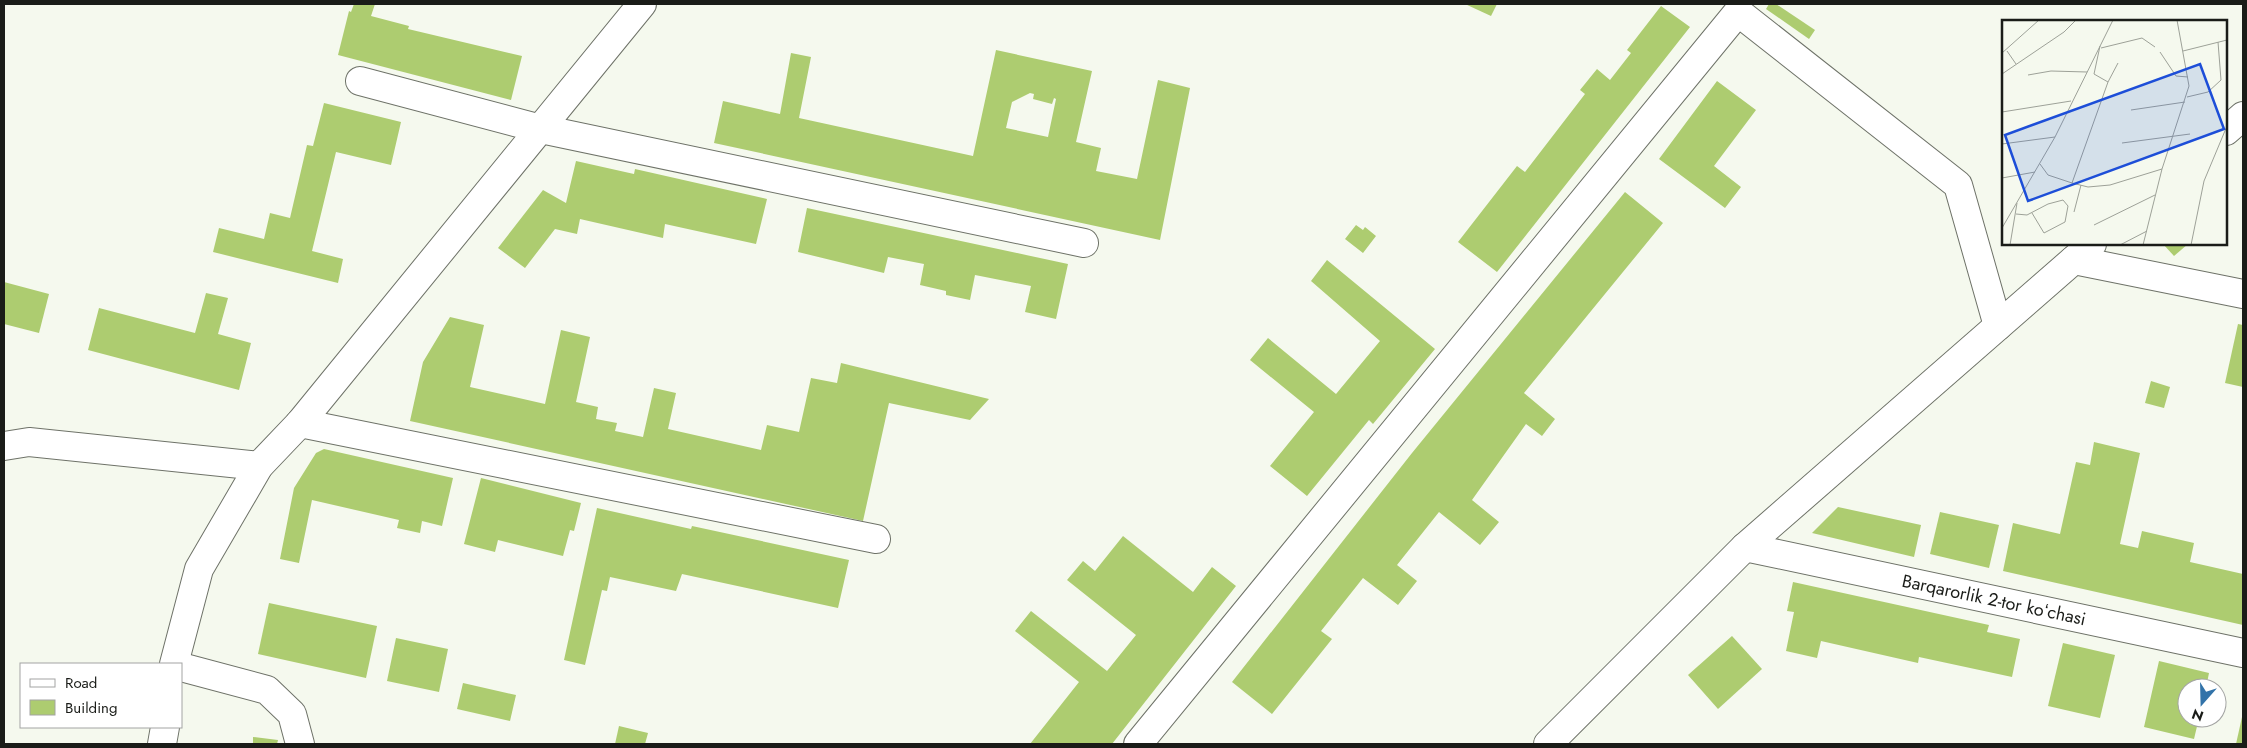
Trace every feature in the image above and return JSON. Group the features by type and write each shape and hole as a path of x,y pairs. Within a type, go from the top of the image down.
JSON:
{"street":[{"path":"174,663 199,569 259,466 300,423 642,4"},
{"path":"1138,744 1732,8 1958,185 1998,326"},
{"path":"360,81 541,129 1084,243"},
{"path":"2227,130 2243,116"},
{"path":"1548,744 1745,547 2083,252 2243,294"},
{"path":"300,423 876,539"},
{"path":"4,446 28,442 259,466"},
{"name":"Barqarorlik 2-tor koʻchasi","path":"1745,547 2243,653"},
{"path":"182,668 267,690 292,714 300,744"},
{"path":"162,744 165,728"}],"building":[{"path":"354,4 375,4 371,16 409,26 408,29 522,56 511,100 338,55 349,11 351,12"},
{"path":"1465,4 1497,4 1491,16"},
{"path":"1769,4 1776,4 1815,30 1809,39 1766,9"},
{"path":"1661,6 1690,27 1497,272 1458,242 1517,166 1525,172 1585,94 1580,90 1597,69 1610,80 1631,53 1627,50"},
{"path":"996,50 1092,71 1076,142 1101,148 1096,171 1137,179 1158,80 1190,88 1160,240 714,143 723,101 780,114 791,53 811,57 799,118 973,156","holes":["1030,93 1034,94 1033,99 1052,104 1054,98 1056,99 1048,137 1006,128 1012,102"]},
{"path":"1717,81 1756,110 1714,166 1741,187 1725,208 1659,159"},
{"path":"324,103 401,122 391,165 336,152 312,251 343,259 338,283 213,252 219,228 264,239 270,213 290,218 307,145 313,146"},
{"path":"576,161 634,174 635,169 767,199 756,244 665,224 663,238 580,219 577,234 555,229 525,268 498,248 543,190 566,203"},
{"path":"1625,192 1663,223 1524,393 1555,419 1542,436 1526,424 1472,500 1499,522 1480,545 1439,512 1397,565 1417,581 1398,605 1363,578 1321,631 1332,639 1272,714 1232,682 1412,453"},
{"path":"807,208 1068,264 1056,319 1025,312 1031,286 975,275 970,300 946,295 946,291 920,285 924,264 888,257 884,273 798,252"},
{"path":"1356,225 1363,230 1365,227 1376,236 1363,253 1345,239"},
{"path":"2164,245 2187,245 2174,256"},
{"path":"1327,260 1435,349 1373,424 1369,420 1307,496 1270,466 1314,412 1250,360 1268,338 1336,394 1380,341 1311,281"},
{"path":"4,282 49,294 39,333 4,324"},
{"path":"206,293 228,298 218,334 251,343 239,390 88,350 99,308 195,333"},
{"path":"450,317 484,325 470,387 545,404 561,330 590,337 576,402 598,407 596,419 617,423 615,431 643,437 654,388 676,393 668,429 761,450 767,425 799,432 811,378 837,383 841,363 989,399 970,420 889,403 863,521 410,421 423,362"},
{"path":"2238,324 2243,325 2243,387 2225,383"},
{"path":"2151,381 2170,387 2164,408 2145,403"},
{"path":"2094,442 2140,453 2120,544 2138,548 2142,531 2194,543 2190,562 2243,574 2243,625 2003,571 2013,523 2060,534 2076,462 2090,465"},
{"path":"324,449 453,478 442,526 422,521 420,533 397,528 399,520 312,500 299,563 280,559 294,488 316,453"},
{"path":"481,478 581,503 574,531 570,530 563,556 498,540 495,552 464,544"},
{"path":"1838,507 1921,525 1914,557 1812,533"},
{"path":"597,508 691,529 692,526 849,560 838,608 682,574 676,591 610,577 607,591 602,590 585,665 564,660"},
{"path":"1940,512 1999,525 1989,568 1930,554"},
{"path":"1123,536 1193,592 1212,567 1236,586 1112,744 1030,744 1079,682 1015,631 1031,611 1107,671 1136,635 1067,580 1083,561 1095,571"},
{"path":"1793,582 1989,625 1987,632 2020,639 2012,677 1919,657 1918,663 1821,641 1817,658 1786,651 1794,612 1787,611"},
{"path":"269,603 377,626 366,678 258,654"},
{"path":"1732,636 1762,669 1718,709 1688,675"},
{"path":"396,638 448,649 439,692 387,681"},
{"path":"2063,643 2115,655 2100,718 2048,706"},
{"path":"2159,661 2209,673 2208,678 2177,678 2177,728 2197,728 2194,739 2144,727"},
{"path":"463,683 516,695 510,721 457,709"},
{"path":"2242,717 2243,744 2236,744"},
{"path":"619,726 648,733 645,744 615,744"},
{"path":"253,737 278,740 277,744 253,744"}]}
